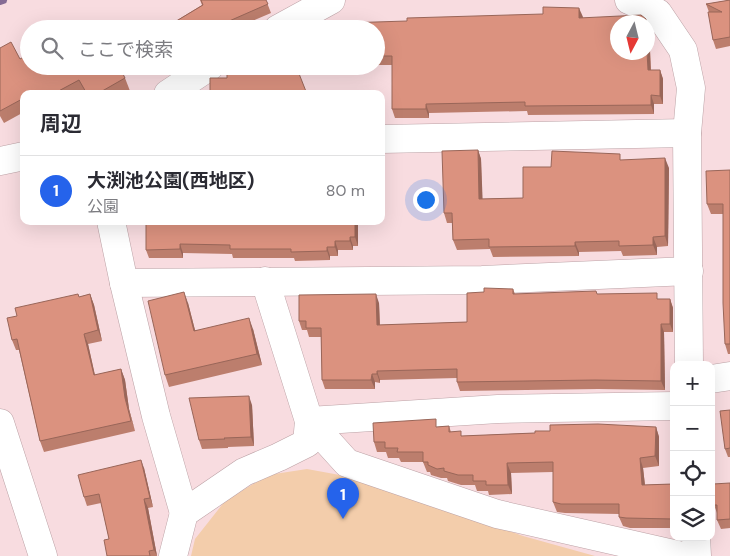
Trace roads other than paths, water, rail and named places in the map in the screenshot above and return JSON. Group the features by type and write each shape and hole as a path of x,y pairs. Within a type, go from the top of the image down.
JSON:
{"street":[{"path":"294,20 331,0"},
{"path":"629,0 658,13 683,50 691,88 686,133 689,361"},
{"path":"174,90 196,75"},
{"path":"385,139 686,133"},
{"path":"0,160 20,157"},
{"path":"112,225 156,416 184,513 173,556"},
{"path":"124,283 482,280 689,271"},
{"path":"184,513 244,472 307,443 309,421 265,281"},
{"path":"715,378 730,376"},
{"path":"309,421 498,409 670,406"},
{"path":"309,421 347,463 497,514 682,556"},
{"path":"0,423 43,556"},
{"path":"696,541 696,556"}],"place":[{"name":"大渕池公園(西地区)","path":"343,519"}]}
